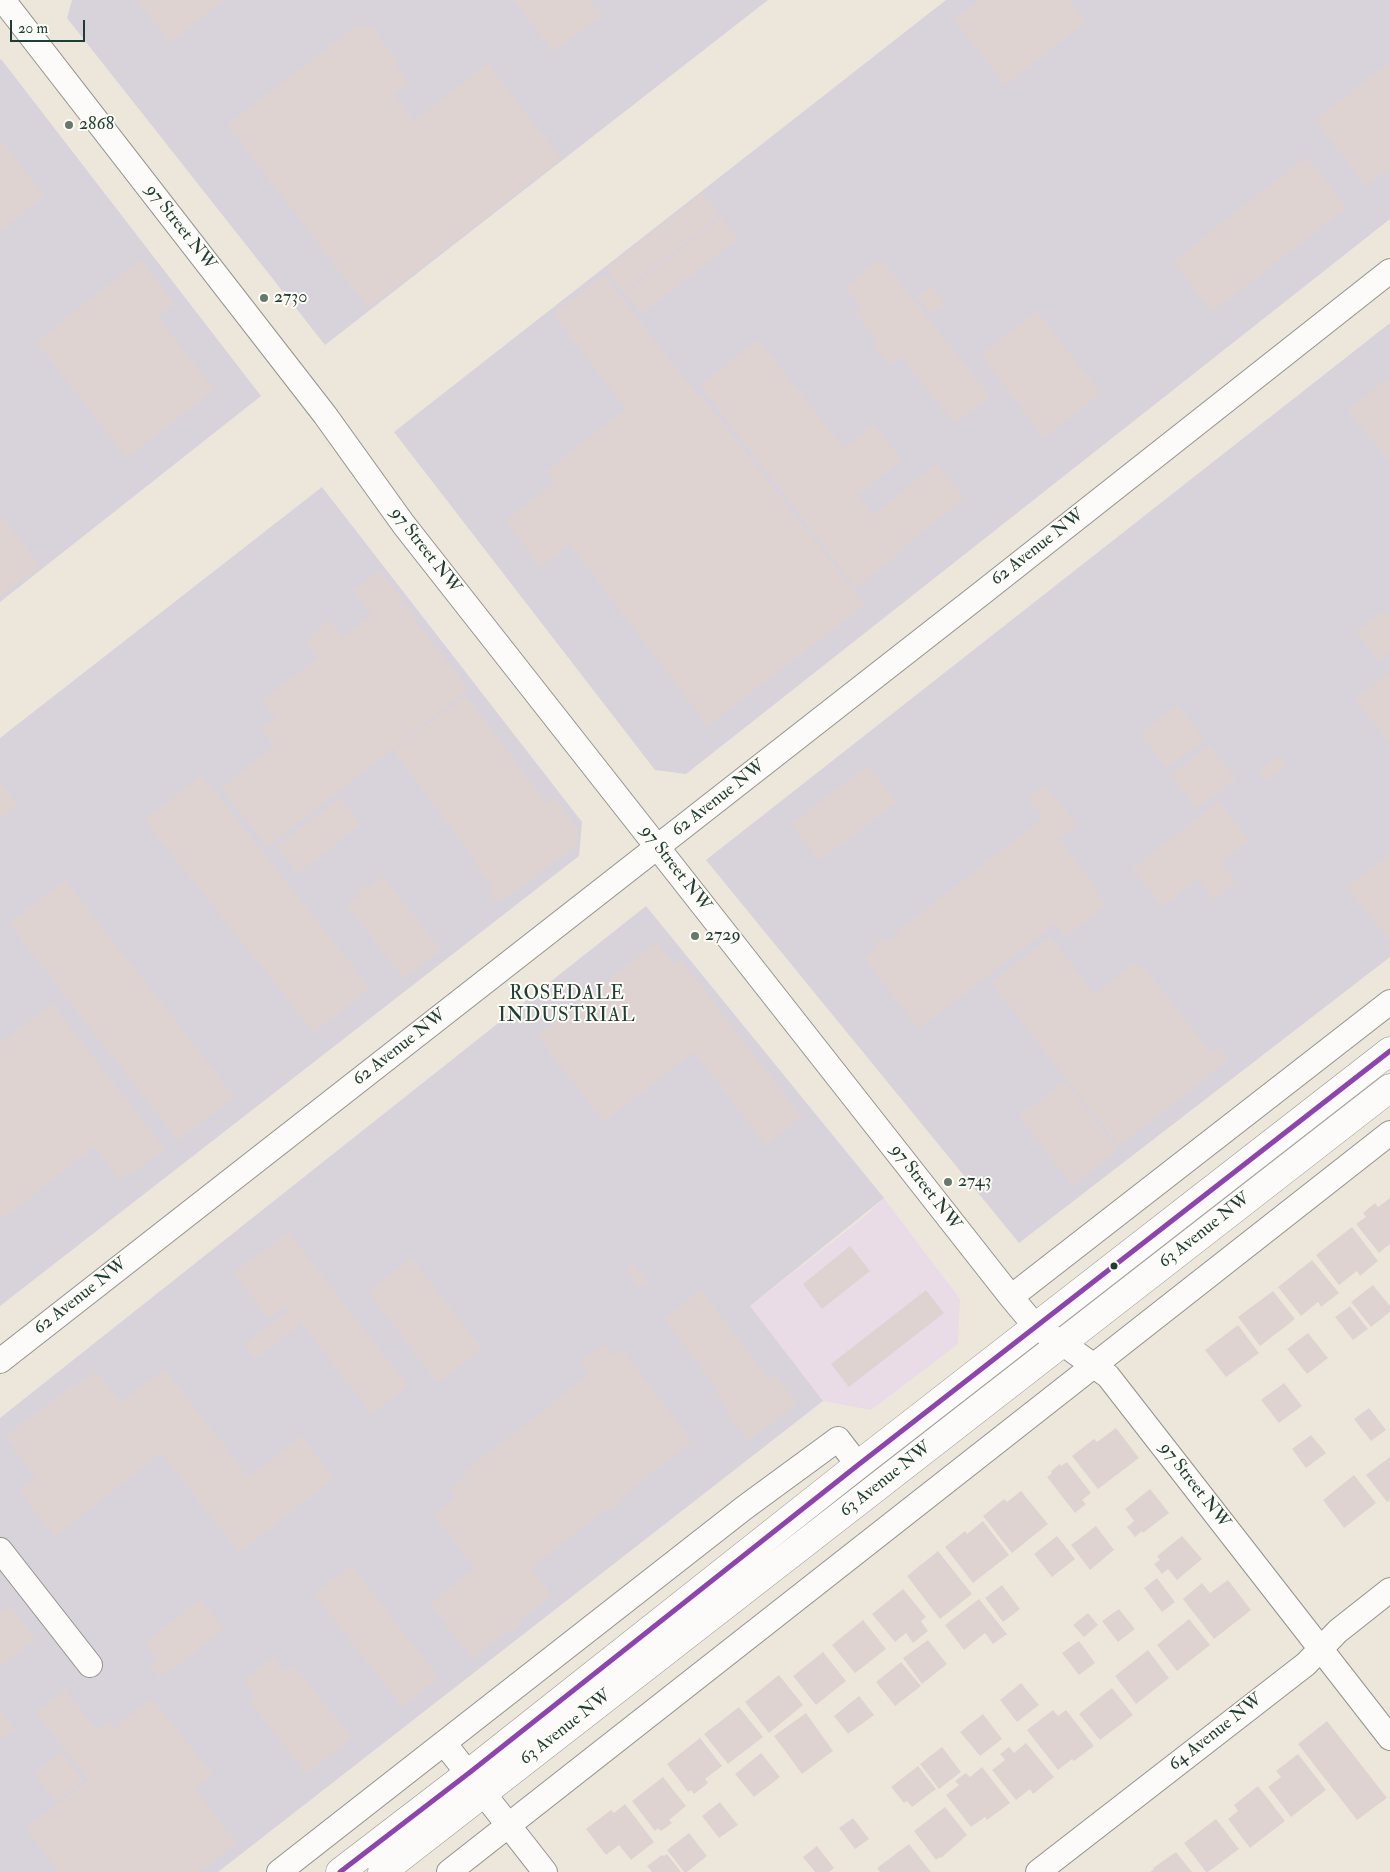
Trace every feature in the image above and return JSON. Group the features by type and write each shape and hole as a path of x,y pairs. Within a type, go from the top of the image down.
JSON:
{"main road":[{"name":"63 Avenue NW","path":"382,1872 476,1783 858,1465 1390,1051"},
{"name":"63 Avenue NW","path":"340,1872 476,1783 1062,1343 1390,1088"}],"street":[{"path":"0,3 4,0"},
{"name":"97 Street NW","path":"4,0 325,415 404,525 1011,1297 1036,1327 1094,1364 1108,1376 1390,1738"},
{"name":"62 Avenue NW","path":"0,1361 1390,271"},
{"path":"1011,1297 1390,1002"},
{"name":"63 Avenue NW","path":"449,1872 1390,1133"},
{"name":"63 Avenue NW","path":"279,1872 744,1508 838,1439 858,1465"},
{"path":"0,1550 90,1665"},
{"name":"64 Avenue NW","path":"1038,1872 1306,1664 1338,1630 1390,1590"},
{"path":"444,1743 545,1872"}],"shaded area":[{"path":"72,0 768,0 325,345 67,18"},
{"path":"946,0 1390,0 1390,219 686,774 655,770 394,432"},
{"path":"0,60 261,396 0,602"},
{"path":"1390,323 1390,957 1019,1243 706,860"},
{"path":"322,487 582,822 579,856 0,1306 0,738"},
{"path":"646,906 884,1198 750,1306 823,1401 218,1872 0,1872 0,1418"},
{"path":"884,1198 960,1299 958,1344 871,1410 823,1401 750,1306 864,1217"}],"building":[{"path":"137,0 224,0 170,43"},
{"path":"513,0 590,0 602,15 554,52"},
{"path":"979,0 1069,0 1086,22 1005,85 954,20"},
{"path":"358,25 372,27 399,63 396,66 409,83 394,95 414,121 488,64 561,159 368,308 227,125"},
{"path":"1390,62 1390,168 1366,187 1315,120"},
{"path":"0,139 45,196 0,232"},
{"path":"1307,156 1347,208 1212,312 1173,262"},
{"path":"703,193 720,216 623,292 606,269"},
{"path":"721,218 738,239 642,314 625,293"},
{"path":"881,259 990,396 955,424 901,357 890,366 873,345 878,341 854,312 861,307 845,287"},
{"path":"141,260 175,304 158,317 214,390 127,458 36,342"},
{"path":"604,275 865,605 708,726 570,544 541,567 506,521 555,482 546,471 626,409 553,314"},
{"path":"931,286 945,304 931,314 917,296"},
{"path":"1037,311 1101,394 1044,437 981,355"},
{"path":"758,340 844,448 874,424 902,460 858,495 873,515 937,464 964,499 902,548 903,550 856,588 700,385"},
{"path":"1390,377 1390,463 1348,410"},
{"path":"0,514 40,566 0,596"},
{"path":"380,571 416,617 414,619 469,689 267,847 221,788 275,746 261,729 276,718 262,701 317,658 305,642 329,620 343,638 372,615 353,591"},
{"path":"1385,610 1390,617 1390,652 1379,661 1356,632"},
{"path":"1390,672 1390,742 1355,700"},
{"path":"466,696 547,804 554,798 578,830 575,846 502,901 501,899 496,903 488,892 493,888 473,861 475,860 393,750"},
{"path":"1178,705 1204,740 1166,768 1140,734"},
{"path":"1209,745 1236,779 1197,809 1171,775"},
{"path":"1279,756 1287,765 1266,782 1258,773"},
{"path":"868,765 897,802 820,861 791,824"},
{"path":"202,775 370,988 314,1033 145,820"},
{"path":"0,783 18,805 0,819"},
{"path":"1045,785 1077,825 1059,839 1098,890 1096,892 1107,905 1066,937 1055,924 919,1029 864,958 877,948 874,944 882,938 886,943 898,931 1043,818 1027,798"},
{"path":"340,798 361,824 298,874 277,846"},
{"path":"1219,801 1249,840 1220,862 1236,883 1214,900 1198,879 1162,907 1132,869"},
{"path":"1390,854 1390,939 1389,940 1347,887"},
{"path":"383,876 441,950 404,979 347,906 359,895 356,892 366,884 369,888"},
{"path":"65,880 235,1097 178,1140 9,924"},
{"path":"1050,937 1095,994 1136,962 1142,970 1145,968 1211,1053 1219,1047 1229,1060 1119,1146 991,983"},
{"path":"657,942 674,964 681,960 802,1117 766,1145 694,1052 604,1122 537,1036"},
{"path":"52,1004 165,1149 131,1175 129,1172 119,1179 94,1147 4,1218 0,1213 0,1044"},
{"path":"1065,1081 1118,1150 1073,1186 1019,1116"},
{"path":"1390,1198 1390,1244 1379,1253 1356,1224 1366,1217 1363,1213 1375,1203 1378,1207"},
{"path":"1352,1227 1378,1261 1360,1276 1357,1271 1339,1285 1316,1255"},
{"path":"288,1232 408,1386 372,1414 300,1321 297,1323 299,1325 255,1359 244,1345 290,1309 288,1305 269,1319 234,1273"},
{"path":"850,1246 870,1271 822,1309 803,1284"},
{"path":"411,1258 482,1349 438,1383 368,1292"},
{"path":"1312,1260 1339,1293 1321,1307 1318,1302 1301,1316 1278,1287"},
{"path":"633,1263 647,1281 639,1287 626,1269"},
{"path":"1373,1285 1390,1306 1390,1312 1371,1327 1351,1302"},
{"path":"701,1290 769,1379 776,1375 797,1403 748,1441 725,1411 728,1409 716,1393 719,1391 664,1319"},
{"path":"926,1290 944,1313 849,1387 831,1364"},
{"path":"1273,1291 1295,1319 1260,1346 1238,1317"},
{"path":"1350,1306 1368,1329 1353,1340 1335,1317"},
{"path":"1238,1325 1259,1353 1226,1377 1205,1350"},
{"path":"1308,1333 1328,1358 1307,1374 1287,1349"},
{"path":"604,1344 613,1356 621,1349 693,1441 621,1498 623,1500 609,1512 607,1509 531,1568 552,1595 517,1623 519,1626 512,1632 509,1629 472,1658 430,1604 475,1568 433,1515 455,1498 449,1490 463,1479 468,1486 470,1484 462,1474 590,1374 581,1362"},
{"path":"164,1369 249,1477 301,1436 334,1478 239,1553 161,1453 55,1537 19,1491 36,1477 5,1437 75,1383 77,1386 96,1371 121,1403"},
{"path":"1284,1383 1302,1406 1279,1423 1261,1400"},
{"path":"1369,1408 1386,1430 1371,1441 1354,1419"},
{"path":"1116,1428 1139,1458 1098,1489 1072,1456 1094,1439 1097,1442"},
{"path":"1311,1435 1326,1453 1306,1468 1292,1449"},
{"path":"1390,1457 1390,1500 1387,1502 1366,1475"},
{"path":"1067,1462 1091,1493 1082,1500 1086,1504 1075,1513 1047,1477 1060,1464 1061,1466"},
{"path":"1354,1475 1376,1503 1344,1528 1323,1500"},
{"path":"1150,1489 1169,1513 1135,1537 1127,1527 1134,1521 1125,1509"},
{"path":"1021,1491 1048,1524 1012,1553 983,1516 1004,1499 1007,1502"},
{"path":"983,1521 1009,1555 973,1583 945,1547 965,1531 967,1534"},
{"path":"1096,1526 1114,1550 1090,1570 1071,1545"},
{"path":"1057,1536 1075,1559 1052,1577 1034,1554"},
{"path":"1182,1536 1202,1559 1177,1580 1168,1569 1162,1574 1154,1564 1160,1560 1157,1556"},
{"path":"938,1551 972,1594 940,1619 907,1576"},
{"path":"352,1566 439,1678 402,1707 314,1594"},
{"path":"1157,1578 1175,1602 1162,1612 1144,1588"},
{"path":"1228,1580 1251,1610 1214,1639 1183,1599 1202,1583 1210,1593"},
{"path":"1002,1585 1020,1609 1003,1622 985,1598"},
{"path":"903,1589 926,1617 921,1621 928,1631 913,1643 906,1633 895,1642 872,1614"},
{"path":"200,1599 224,1629 159,1678 150,1665 157,1659 145,1643"},
{"path":"979,1599 1007,1634 993,1644 985,1633 964,1650 945,1625"},
{"path":"10,1606 36,1639 0,1667 0,1613"},
{"path":"1119,1609 1135,1629 1118,1642 1102,1621"},
{"path":"1088,1613 1098,1625 1084,1637 1073,1625"},
{"path":"1189,1619 1210,1645 1177,1671 1157,1645"},
{"path":"863,1620 886,1649 855,1673 832,1645"},
{"path":"928,1640 947,1664 922,1684 903,1658"},
{"path":"1079,1641 1095,1663 1079,1675 1062,1653"},
{"path":"1148,1650 1169,1678 1136,1704 1115,1676"},
{"path":"823,1652 846,1681 816,1705 793,1676"},
{"path":"274,1657 285,1672 294,1665 352,1738 307,1774 249,1701 256,1696 244,1681"},
{"path":"901,1662 921,1686 895,1706 876,1682"},
{"path":"779,1675 803,1705 769,1733 745,1702"},
{"path":"1021,1683 1039,1705 1017,1722 1000,1700"},
{"path":"1112,1688 1133,1715 1100,1740 1079,1714"},
{"path":"65,1690 97,1731 108,1722 113,1729 152,1698 213,1775 195,1789 237,1843 200,1872 59,1872 25,1828 89,1780 36,1713"},
{"path":"859,1696 874,1715 848,1734 834,1716"},
{"path":"739,1707 763,1737 728,1764 704,1734"},
{"path":"0,1710 15,1729 0,1740"},
{"path":"1053,1710 1058,1716 1066,1710 1094,1746 1058,1770 1027,1730"},
{"path":"806,1713 833,1751 802,1774 774,1736"},
{"path":"983,1714 1002,1739 980,1756 960,1732"},
{"path":"1327,1721 1387,1798 1357,1820 1298,1744"},
{"path":"700,1738 722,1766 705,1779 708,1783 694,1794 691,1790 688,1792 667,1764"},
{"path":"1026,1743 1054,1777 1033,1794 1030,1789 1016,1800 992,1770 1005,1760 1000,1754 1009,1747 1014,1753"},
{"path":"942,1747 961,1772 939,1789 920,1764"},
{"path":"61,1752 83,1780 56,1802 34,1773"},
{"path":"761,1753 780,1777 754,1797 735,1774"},
{"path":"1298,1754 1326,1790 1291,1817 1268,1787 1281,1777 1276,1771"},
{"path":"918,1766 936,1789 912,1807 907,1801 904,1803 891,1787"},
{"path":"982,1767 1010,1803 987,1820 985,1817 971,1827 946,1795 959,1785 955,1781 966,1773 970,1777"},
{"path":"663,1777 686,1806 669,1820 672,1823 661,1831 658,1828 655,1831 632,1801"},
{"path":"1258,1786 1285,1821 1250,1848 1228,1819 1238,1811 1234,1805"},
{"path":"720,1802 738,1825 719,1838 702,1816"},
{"path":"625,1804 654,1842 631,1860 619,1845 606,1855 586,1829 611,1810 614,1813"},
{"path":"945,1807 967,1835 941,1858 936,1860 914,1831"},
{"path":"853,1818 869,1839 855,1849 839,1828"},
{"path":"1216,1819 1239,1849 1206,1872 1184,1843"},
{"path":"689,1833 707,1856 687,1872 684,1872 667,1850"},
{"path":"909,1844 931,1872 880,1872 877,1868"},
{"path":"817,1846 834,1868 829,1872 815,1872 803,1857"},
{"path":"1176,1852 1192,1872 1150,1872 1153,1868"},
{"path":"667,1854 681,1872 652,1872 647,1866 662,1855"}],"transit line":[{"path":"340,1872 469,1773 858,1465 1390,1051"}],"place":[{"name":"2868","path":"69,125"},
{"name":"2730","path":"264,298"},
{"name":"2729","path":"695,936"},
{"name":"2743","path":"948,1182"}],"district":[{"name":"ROSEDALE INDUSTRIAL","path":"567,1006"}]}
